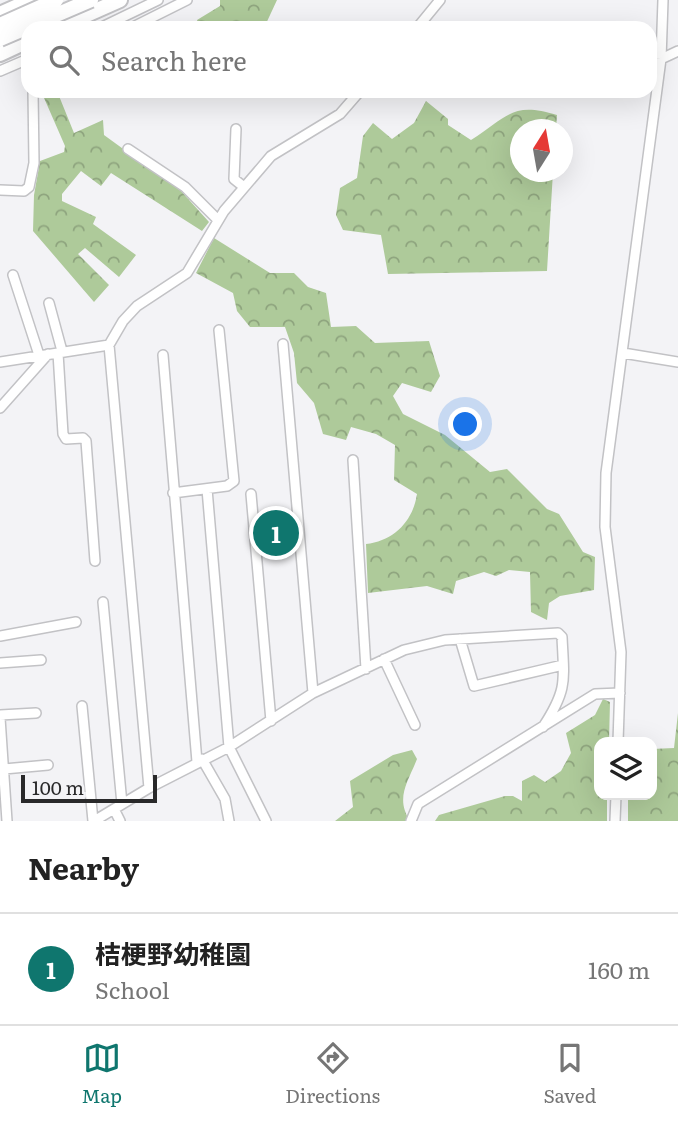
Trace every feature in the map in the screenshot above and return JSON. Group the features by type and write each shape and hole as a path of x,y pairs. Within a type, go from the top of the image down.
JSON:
{"main road":[{"path":"3,6 31,0"},
{"path":"0,25 56,0"},
{"path":"42,21 91,0"},
{"path":"73,21 120,0"},
{"path":"0,39 21,30"},
{"path":"0,54 21,48"}],"street":[{"path":"115,21 160,0 167,10"},
{"path":"145,21 187,0"},
{"path":"423,21 440,0"},
{"path":"657,90 663,0"},
{"path":"661,59 678,51"},
{"path":"0,71 21,62"},
{"path":"0,190 23,191 29,187 34,163 33,98"},
{"path":"149,788 109,345 123,321 137,306 187,274 218,220 271,156 340,114 354,98"},
{"path":"618,737 621,652 605,527 605,499 656,98"},
{"path":"236,129 234,179 244,187"},
{"path":"128,149 185,187 218,220"},
{"path":"13,275 52,353"},
{"path":"49,303 52,353 63,434 66,439 83,438 86,441 95,561"},
{"path":"173,493 233,485 219,330"},
{"path":"284,344 313,693"},
{"path":"0,362 109,345"},
{"path":"0,408 52,353"},
{"path":"623,354 678,362"},
{"path":"163,355 173,493 199,761 225,799 229,821"},
{"path":"353,460 366,669"},
{"path":"207,489 229,747 266,821"},
{"path":"251,494 271,721"},
{"path":"103,602 120,821"},
{"path":"0,636 76,622"},
{"path":"82,706 94,821 149,788 229,747 313,693 384,659 431,642 558,633 562,637 562,695 543,727"},
{"path":"460,639 474,686 563,665"},
{"path":"384,659 415,724"},
{"path":"0,663 41,660"},
{"path":"411,821 418,804 595,694 620,693"},
{"path":"7,821 0,717 36,713"},
{"path":"4,769 48,765"},
{"path":"615,821 616,800"}],"green space":[{"path":"220,0 277,0 267,21 197,21 220,6"},
{"path":"44,98 60,98 74,133 103,120 104,135 181,191 209,222 202,231 111,173 101,186 81,171 62,194 62,201 96,217 93,224 136,255 119,277 85,248 78,254 109,285 94,302 33,231 34,195 40,161 64,152 65,146"},
{"path":"426,101 448,119 448,125 471,140 502,118 520,111 542,111 557,115 557,119 510,119 510,182 552,182 547,271 388,274 381,235 343,230 336,215 340,188 357,178 363,136 373,123 392,139 414,123"},
{"path":"214,238 270,273 294,273 308,287 326,293 331,327 356,326 375,343 429,341 440,376 431,392 402,383 393,396 403,414 445,435 490,472 507,469 547,509 559,514 583,552 595,557 594,590 560,596 549,603 547,620 531,612 530,572 509,570 496,576 484,572 456,581 453,594 427,586 368,593 366,544 385,539 400,528 411,513 417,494 394,480 395,445 376,434 351,427 346,440 323,434 314,403 297,383 294,353 285,327 250,327 237,311 233,293 196,273"},
{"path":"603,699 610,702 609,737 594,737 594,800 607,800 607,821 435,821 439,815 505,796 513,796 522,801 522,781 534,775 545,782 561,771 571,753 566,733 595,715"},
{"path":"678,713 678,821 628,821 628,800 657,800 657,749 674,748"},
{"path":"412,750 417,759 403,797 410,821 335,821 353,807 350,781 393,755"}],"place":[{"name":"桔梗野幼稚園","path":"276,533"}]}
